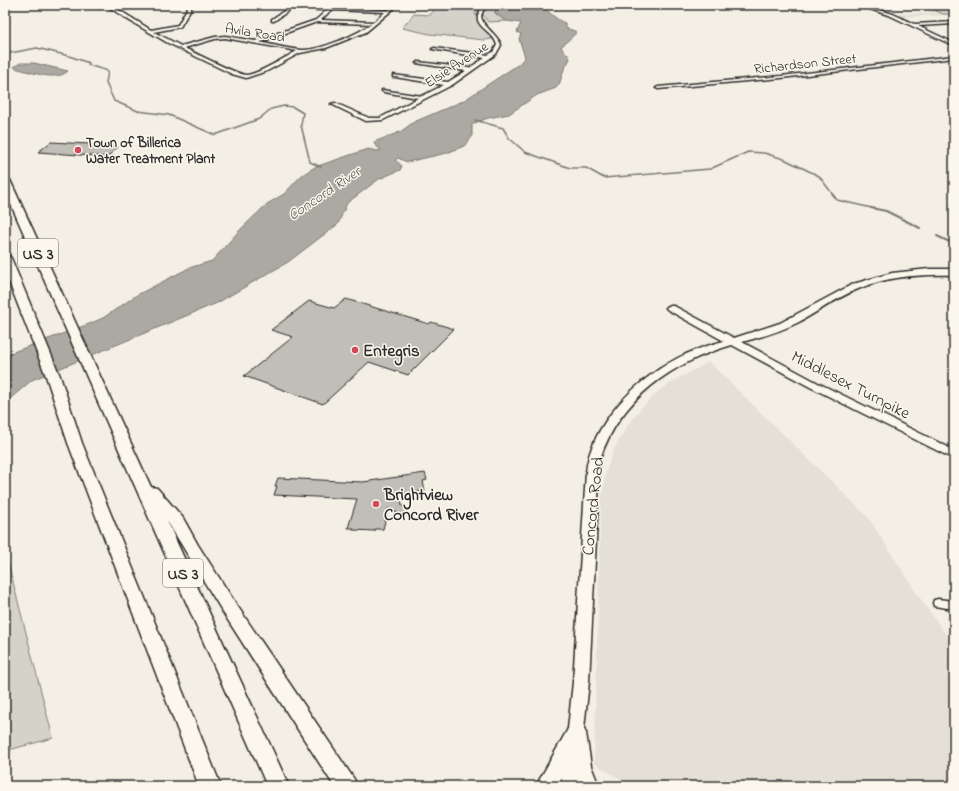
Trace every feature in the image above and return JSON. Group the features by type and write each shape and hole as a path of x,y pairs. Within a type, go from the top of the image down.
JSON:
{"highway":[{"name":"US 3","path":"5,180 278,786"},
{"name":"US 3","path":"5,258 53,376 75,442 210,786"},
{"path":"140,479 177,522 192,549 230,609 346,786"},
{"path":"547,786 576,733"},
{"path":"576,733 580,766 588,786"}],"main road":[{"path":"427,5 491,5"},
{"name":"Concord Road","path":"569,786 576,733 580,682 591,485 594,458 606,431 617,414 654,377 671,365 692,355 767,332 797,319 854,287 871,281 912,273 954,272"},
{"name":"Middlesex Turnpike","path":"671,308 733,342 954,455"}],"street":[{"path":"108,5 150,31 244,77 253,76 302,51 320,49 365,31 396,5"},
{"path":"150,31 178,26 191,5"},
{"path":"273,20 294,5"},
{"path":"317,22 337,5"},
{"name":"Elsie Avenue","path":"333,104 366,119 376,120 424,98 450,84 498,50 499,42 482,24 479,18 479,13 486,5"},
{"path":"860,5 892,14 954,44"},
{"path":"289,8 389,11"},
{"path":"255,42 317,22 375,23"},
{"path":"915,25 954,23"},
{"name":"Avila Road","path":"182,47 221,37 302,51"},
{"path":"434,50 490,57"},
{"name":"Richardson Street","path":"658,88 780,77 954,57"},
{"path":"418,63 471,70"},
{"path":"395,76 450,84"},
{"path":"384,91 424,98"},
{"path":"938,603 954,604"}],"shaded area":[{"path":"500,5 496,7 495,13 506,21 488,22 483,15 483,11 493,6"},
{"path":"917,5 954,5 954,15 903,17 898,14 931,13"},
{"path":"924,5 954,5 954,14 943,14"},
{"path":"438,6 482,6 475,14 492,39 484,40 430,34 402,28 414,14 430,15"},
{"path":"709,362 868,517 920,598 954,646 954,786 632,786 594,763 601,500 606,472 614,449 627,426 642,407 660,390"},
{"path":"5,551 53,738 5,751"}],"water":[{"name":"Concord River","path":"504,5 544,6 541,8 565,23 566,28 577,32 561,47 570,59 564,69 559,85 556,88 537,95 509,114 488,118 472,124 472,137 464,146 447,153 407,162 398,158 395,160 402,166 400,170 379,179 347,203 338,224 288,262 217,303 32,380 5,403 5,355 103,318 137,295 189,268 212,261 238,232 267,204 284,194 302,175 315,167 368,149 377,151 381,150 375,145 374,142 400,132 414,122 463,101 519,64 525,57 519,39 521,34 517,32 521,23 506,21 495,13 496,7"},
{"path":"20,63 34,63 68,71 57,76 44,75 14,67"}],"building":[{"name":"Town of Billerica Water Treatment Plant","path":"51,142 118,147 107,157 38,152"},
{"name":"Entegris","path":"346,299 429,324 431,322 454,329 408,375 369,362 323,404 244,376 293,337 271,330 309,301 334,308"},
{"name":"Brightview Concord River","path":"425,473 427,480 423,481 425,491 400,494 402,506 409,509 403,515 388,509 383,529 375,529 375,531 353,530 354,528 348,528 357,499 274,495 278,478 363,482"}],"waterway":[{"path":"5,54 37,48 89,63 88,65 108,71 106,83 114,101 138,111 169,115 215,135 259,119 271,109 284,106 293,107 303,113 301,125 310,162 321,167"},
{"path":"475,120 503,128 509,138 525,152 570,168 586,168 604,178 710,169 748,152 764,153 784,159 819,176 837,200 876,209"},
{"path":"871,208 876,209"},
{"path":"876,209 886,211 920,228"},
{"path":"937,236 954,244"}],"place":[{"name":"Town of Billerica Water Treatment Plant","path":"78,150"},
{"name":"Entegris","path":"355,350"},
{"name":"Brightview Concord River","path":"376,504"}]}
